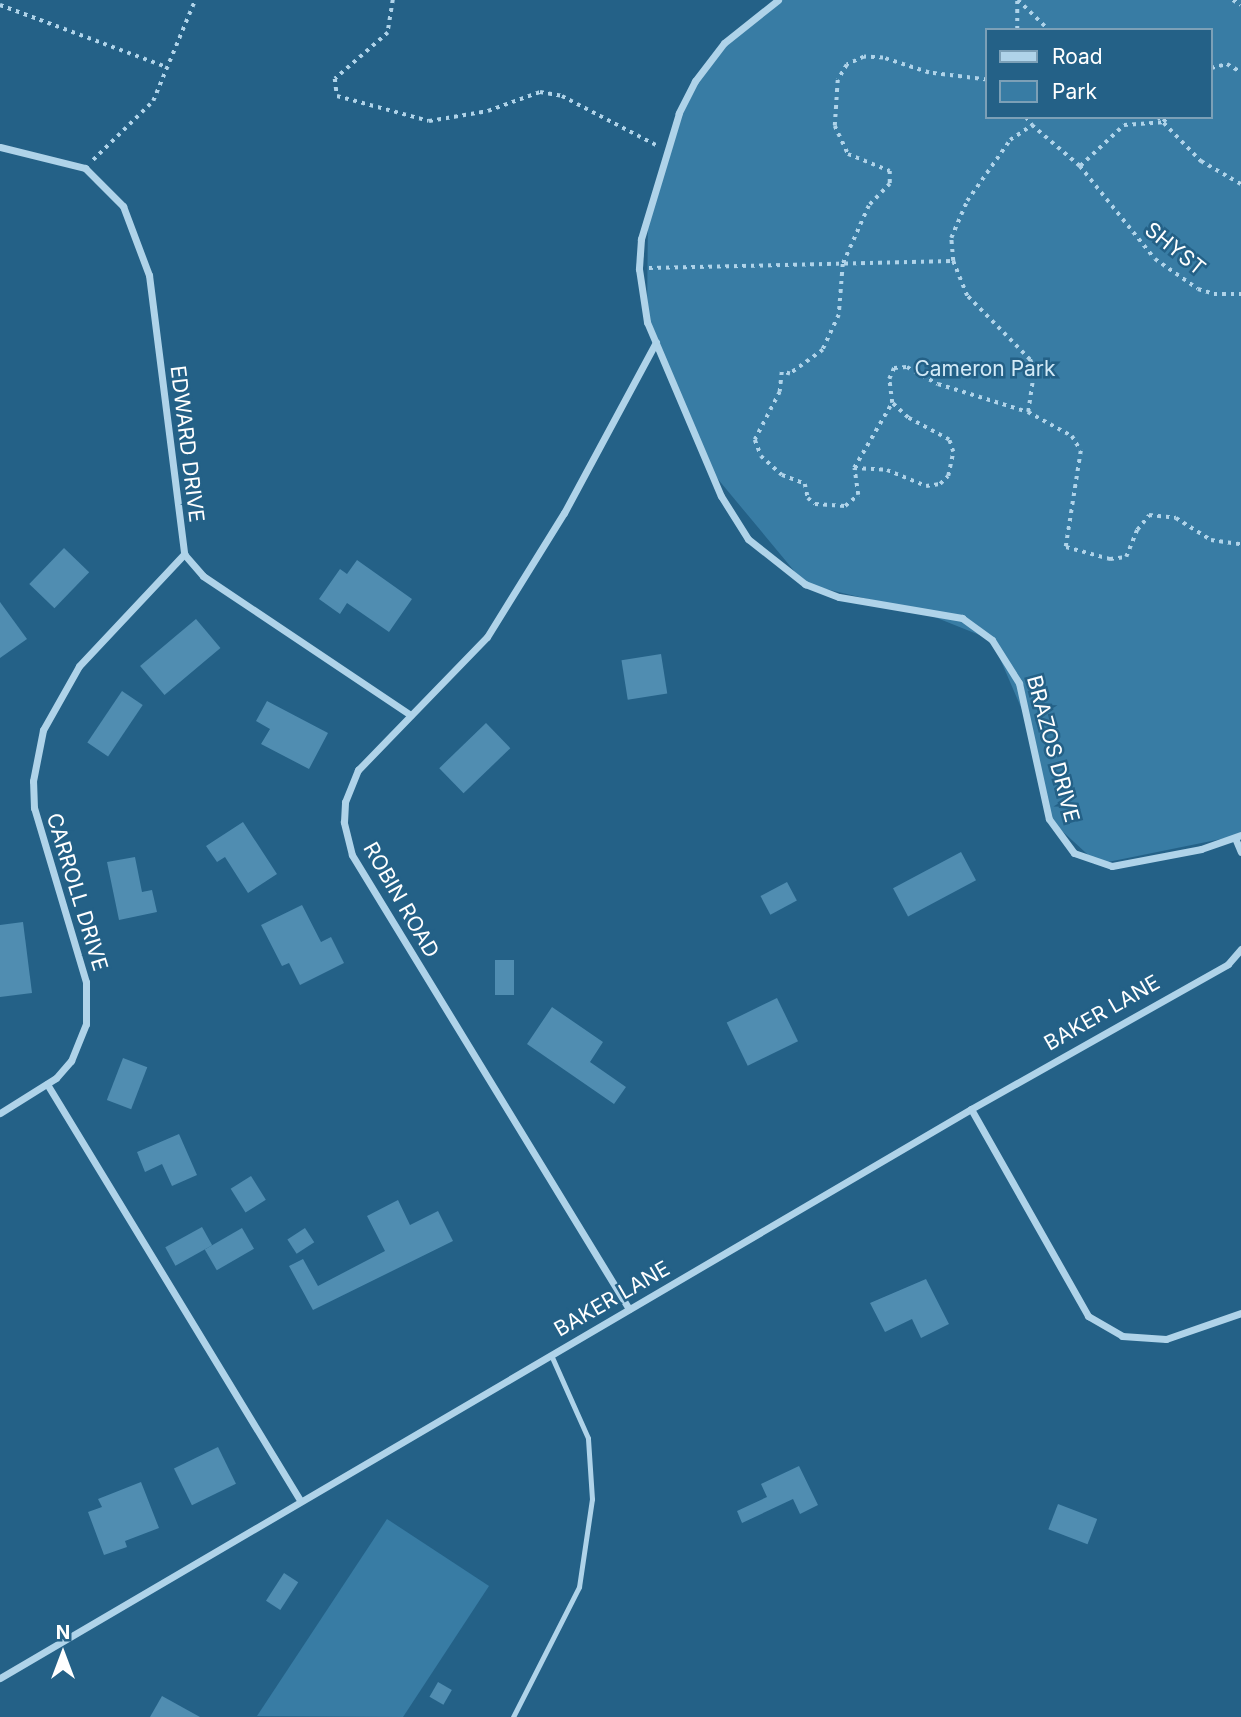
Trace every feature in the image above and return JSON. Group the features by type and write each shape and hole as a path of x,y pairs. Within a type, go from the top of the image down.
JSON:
{"street":[{"name":"BRAZOS DRIVE","path":"778,0 742,26 711,58 679,113 641,239 641,299 656,342 721,496 764,555 805,584 839,597 962,618 1002,652 1019,683 1049,819 1074,853 1112,866 1238,837"},
{"path":"0,147 85,168"},
{"name":"EDWARD DRIVE","path":"85,168 123,206 149,275 184,554 203,576 411,715"},
{"name":"ROBIN ROAD","path":"629,1309 347,840 344,822 350,786 368,758 487,638 564,513 656,342"},
{"name":"CARROLL DRIVE","path":"0,1113 47,1084 71,1060 81,1040 88,1001 38,833 33,781 36,755 51,708 66,682 184,554"},
{"path":"1238,837 1241,852"},
{"name":"BAKER LANE","path":"0,1678 971,1109 1228,964 1241,949"},
{"path":"47,1084 301,1501"},
{"path":"971,1109 1088,1317 1122,1336 1166,1339 1241,1313"}],"lane":[{"path":"513,1717 579,1587 592,1499 588,1438 551,1355"}],"path":[{"path":"85,168 153,101 195,0"},
{"path":"393,0 388,33 335,79 337,96 429,121 488,111 540,92 589,108 667,151"},
{"path":"1017,28 1018,0"},
{"path":"1018,0 1047,28"},
{"path":"1233,0 1241,5"},
{"path":"0,5 167,67"},
{"path":"986,80 929,73 884,58 864,58 847,65 838,80 835,127 848,154 890,171 890,184 869,205 843,264 839,315 824,350 790,374 782,372 780,392 755,440 761,456 782,475 805,484 808,498 815,504 845,506 858,495 854,468 892,403 889,379 894,368 907,367 938,384 1028,412 1072,436 1081,451 1066,547 1110,559 1126,557 1137,530 1149,514 1176,518 1211,540 1241,544"},
{"path":"1213,68 1227,64 1241,72"},
{"name":"SHYST","path":"1028,119 1080,166 1155,259 1198,289 1214,294 1241,294"},
{"path":"1160,119 1201,161 1241,184"},
{"path":"1080,166 1124,125 1163,122 1166,119"},
{"path":"1028,412 1033,392 1030,360 967,296 953,261 953,224 1010,140 1032,125"},
{"path":"639,269 697,263 752,269 790,261 843,264 953,261"},
{"path":"854,468 887,470 926,486 940,484 948,476 953,452 949,440 908,418 892,403"}],"green space":[{"name":"Cameron Park","path":"779,0 1241,0 1241,835 1098,864 1049,819 1029,726 992,640 922,612 805,584 712,472 647,322 648,213 679,113 699,76 724,43"},
{"path":"387,1519 489,1586 403,1717 257,1716"}],"building":[{"path":"64,548 89,572 54,608 29,584"},
{"path":"357,560 412,599 389,632 347,603 340,614 319,599 340,569 347,574"},
{"path":"0,602 27,639 0,658"},
{"path":"196,619 220,648 165,695 140,666"},
{"path":"661,654 667,694 628,700 621,660"},
{"path":"122,691 143,705 108,756 87,742"},
{"path":"267,701 328,733 309,769 261,744 270,729 256,721"},
{"path":"486,723 510,748 464,793 439,768"},
{"path":"243,822 277,874 248,893 225,857 217,862 206,846"},
{"path":"961,852 976,880 908,916 893,888"},
{"path":"135,857 142,892 152,890 157,912 119,920 107,862"},
{"path":"787,882 797,901 770,915 761,896"},
{"path":"302,905 321,942 331,937 344,963 300,985 289,963 282,966 261,925"},
{"path":"23,922 32,993 0,997 0,925"},
{"path":"495,960 514,960 514,995 495,995"},
{"path":"777,998 798,1041 748,1066 727,1023"},
{"path":"552,1007 603,1042 590,1062 626,1087 614,1104 527,1044"},
{"path":"123,1058 147,1067 131,1109 107,1100"},
{"path":"179,1134 197,1175 172,1186 162,1164 145,1172 137,1152"},
{"path":"251,1176 266,1200 245,1212 231,1189"},
{"path":"398,1200 410,1225 438,1211 453,1241 313,1310 289,1266 303,1259 318,1286 385,1251 367,1216"},
{"path":"202,1227 212,1245 175,1266 165,1247"},
{"path":"242,1228 254,1249 217,1270 205,1250"},
{"path":"305,1228 314,1242 297,1254 287,1239"},
{"path":"926,1279 949,1324 921,1338 912,1319 885,1332 870,1303"},
{"path":"218,1447 236,1484 192,1505 174,1468"},
{"path":"799,1466 818,1505 800,1514 793,1499 742,1523 737,1511 767,1497 761,1484"},
{"path":"141,1482 159,1528 125,1541 127,1547 104,1555 88,1512 102,1507 98,1499"},
{"path":"1058,1504 1097,1519 1088,1544 1048,1529"},
{"path":"284,1573 298,1582 280,1610 266,1601"},
{"path":"438,1682 452,1690 443,1705 430,1697"},
{"path":"162,1696 200,1717 150,1717"}]}
